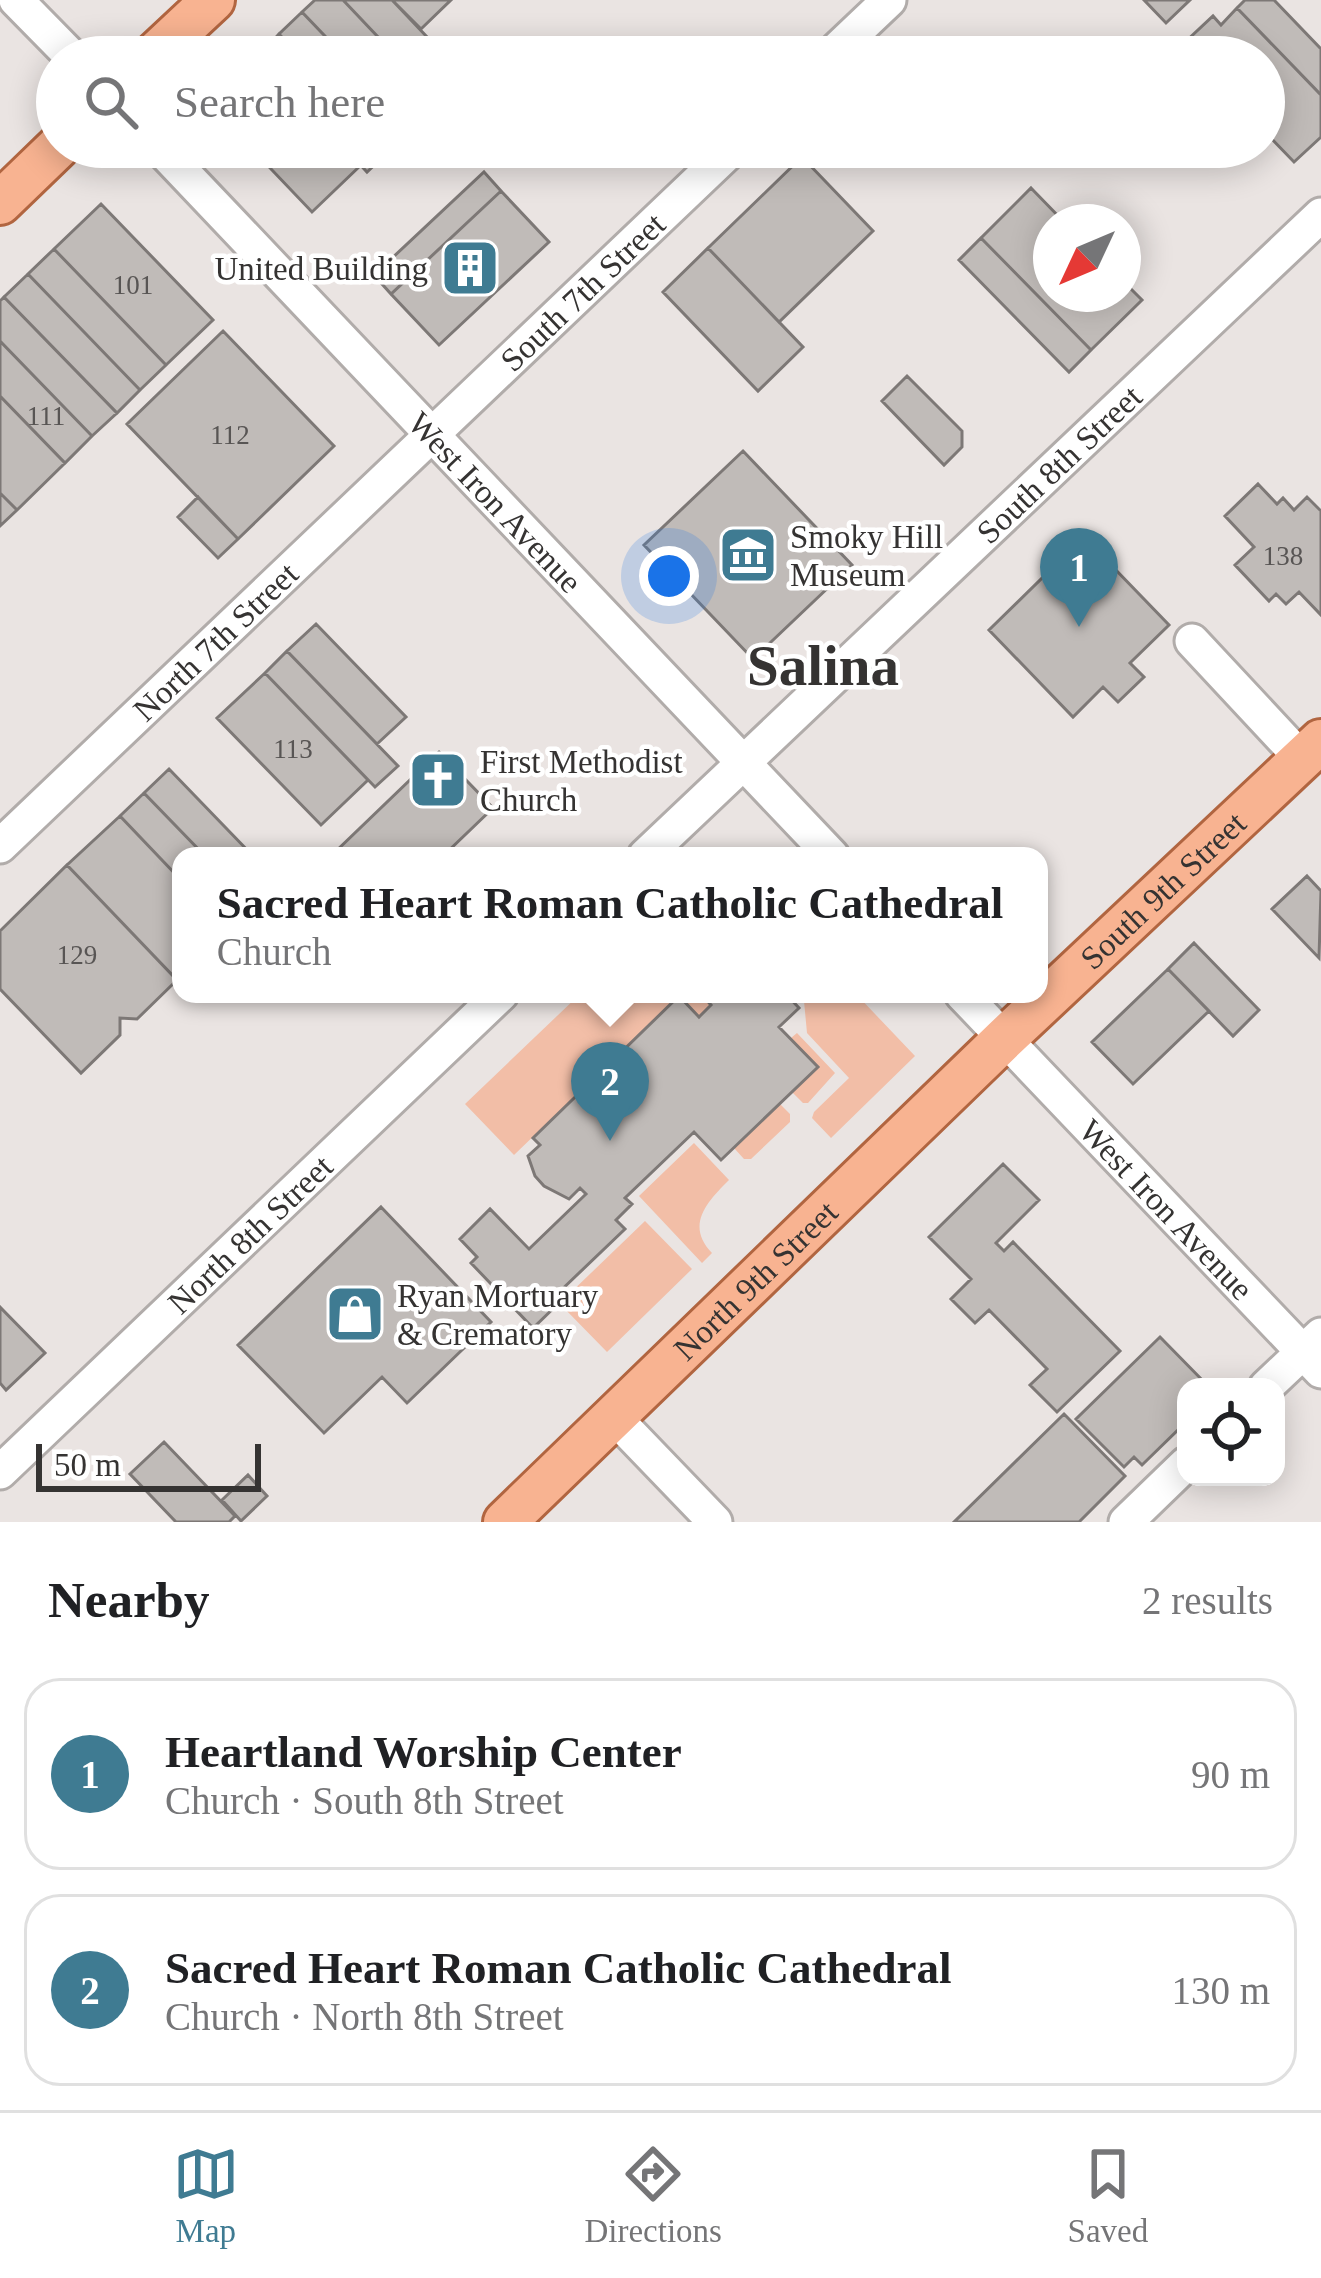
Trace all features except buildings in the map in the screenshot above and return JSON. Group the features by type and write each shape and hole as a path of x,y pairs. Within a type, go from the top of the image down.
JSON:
{"main road":[{"path":"174,36 212,0"},
{"path":"0,203 36,168"},
{"name":"South 9th Street","path":"1048,998 1312,750"},
{"name":"South 9th Street","path":"1004,1039 1042,1003"},
{"name":"North 9th Street","path":"505,1522 1004,1039"}],"street":[{"path":"16,0 52,36"},
{"path":"851,36 889,0"},
{"name":"West Iron Avenue","path":"179,168 823,847"},
{"name":"South 7th Street","path":"432,434 712,168"},
{"name":"South 8th Street","path":"743,762 1041,485 1321,215"},
{"name":"North 7th Street","path":"0,846 432,434"},
{"path":"1192,641 1312,750"},
{"path":"654,847 743,762"},
{"name":"North 8th Street","path":"0,1472 492,1003"},
{"name":"West Iron Avenue","path":"970,1003 1315,1352"},
{"path":"1279,1378 1315,1352"},
{"path":"614,1417 715,1522"},
{"path":"1126,1522 1177,1473"}],"shaded area":[{"path":"571,1003 672,1003 514,1155 465,1104"},
{"path":"686,1003 709,1003 699,1017"},
{"path":"804,1003 865,1003 915,1056 831,1138 812,1118 849,1078 807,1033"},
{"path":"797,1033 835,1073 808,1103 792,1092 818,1067 791,1038"},
{"path":"780,1104 790,1114 790,1122 751,1159 744,1159 734,1148"},
{"path":"694,1143 729,1180 702,1214 700,1233 712,1253 702,1263 639,1196"},
{"path":"645,1221 692,1269 607,1352 562,1306 564,1299"}],"place":[{"name":"United Building","path":"470,268"},
{"name":"Smoky Hill Museum","path":"748,555"},
{"name":"Heartland Worship Center","path":"1079,627"},
{"name":"First Methodist Church","path":"438,780"},
{"name":"Sacred Heart Roman Catholic Cathedral","path":"610,1141"},
{"name":"Ryan Mortuary & Crematory","path":"355,1314"}],"district":[{"name":"Salina","path":"823,665"}]}
